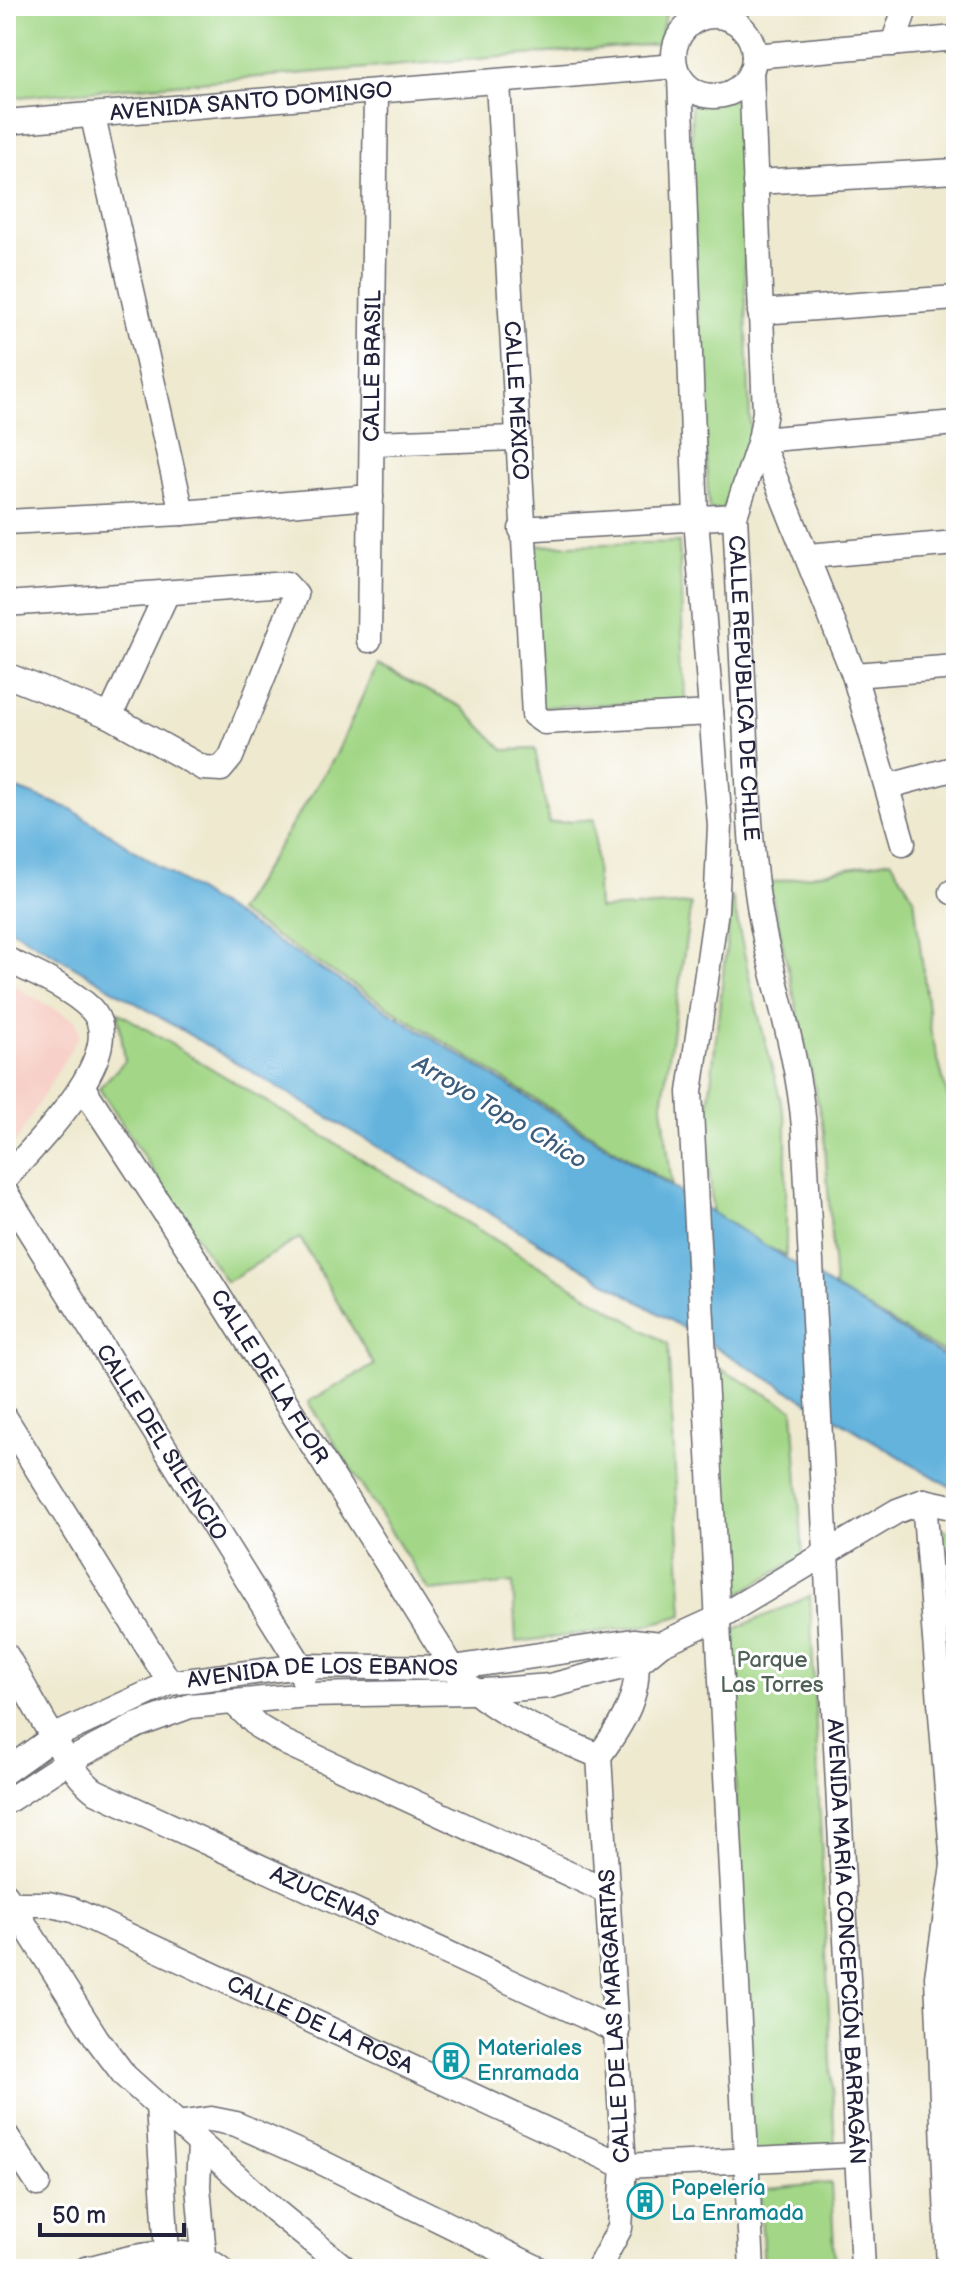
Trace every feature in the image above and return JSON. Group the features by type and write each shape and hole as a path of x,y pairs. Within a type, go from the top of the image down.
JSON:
{"street":[{"name":"CALLE REPÚBLICA DE CHILE","path":"746,6 752,57 765,378 760,440 735,516 753,866 768,953 800,1085 820,1423"},
{"path":"893,44 906,6"},
{"path":"693,15 731,20 740,26 752,57 745,82 724,95 698,92 678,72 676,43 693,15"},
{"path":"752,57 956,38"},
{"name":"CALLE REPÚBLICA DE CHILE","path":"678,72 696,518 720,860 692,1066 695,1206 718,1618"},
{"name":"AVENIDA SANTO DOMINGO","path":"6,122 678,72"},
{"name":"CALLE MÉXICO","path":"498,83 521,529 535,718 544,722 711,713"},
{"name":"CALLE BRASIL","path":"369,640 376,93"},
{"path":"93,117 182,513"},
{"path":"755,182 956,171"},
{"path":"760,312 956,298"},
{"path":"903,843 889,786 854,675 760,440 956,423"},
{"path":"373,443 516,438"},
{"path":"6,522 182,513 371,497"},
{"path":"521,529 735,516"},
{"path":"808,556 956,543"},
{"path":"6,604 286,584 296,595 231,757 221,769 203,768 110,716 6,675"},
{"path":"110,716 167,593"},
{"path":"854,675 956,667"},
{"path":"889,786 956,768"},
{"path":"6,959 91,1009 103,1039 99,1058 82,1086 6,1178"},
{"name":"CALLE DE LA FLOR","path":"82,1086 205,1274 453,1668"},
{"name":"CALLE DEL SILENCIO","path":"6,1193 301,1666 307,1695"},
{"path":"6,1419 170,1683"},
{"name":"AVENIDA MARÍA CONCEPCIÓN BARRAGÁN","path":"820,1423 863,2269"},
{"path":"924,1501 954,1863 951,1922 938,1956 937,2039 949,2269"},
{"path":"6,1802 67,1762 138,1725 190,1706 307,1695 471,1692 550,1686 661,1644 718,1618 897,1511 924,1501 956,1508"},
{"path":"718,1618 752,2269"},
{"path":"453,1668 471,1692 538,1729 599,1756 634,1699 635,1652"},
{"name":"AVENIDA DE LOS EBANOS","path":"6,1771 55,1736 170,1683 301,1666 453,1668 635,1652"},
{"name":"AZUCENAS","path":"6,1655 55,1736 67,1762 84,1783 114,1800 617,2031"},
{"path":"233,1702 259,1727 286,1743 608,1892"},
{"name":"CALLE DE LAS MARGARITAS","path":"598,2269 620,2228 624,2166 599,1756"},
{"path":"9,1900 110,2057 177,2124 346,2269"},
{"name":"CALLE DE LA ROSA","path":"9,1900 73,1910 624,2166"},
{"path":"158,2106 167,2253"},
{"path":"177,2124 211,2119 236,2124 317,2160 539,2269"},
{"path":"6,2135 38,2184"},
{"path":"95,2268 167,2253 212,2262 198,2186 200,2144"},
{"path":"624,2166 748,2163 857,2155"},
{"path":"163,2186 198,2186"}],"shaded area":[{"path":"6,981 76,1021 80,1034 6,1158"}],"green space":[{"path":"6,6 668,6 658,44 6,98"},
{"path":"739,99 751,451 723,510 709,509 695,277 691,105"},
{"path":"679,542 685,701 540,707 533,546"},
{"path":"376,666 462,707 504,750 535,749 549,823 594,819 598,909 691,904 662,1105 672,1185 237,912 336,755"},
{"path":"891,860 914,898 931,1033 956,1128 956,1360 835,1289 824,1131 769,883"},
{"path":"732,896 752,990 786,1121 786,1256 713,1220 706,1127"},
{"path":"118,1012 668,1344 683,1615 644,1626 516,1642 513,1583 429,1591 308,1402 374,1365 300,1238 226,1282 99,1088 125,1061"},
{"path":"719,1368 793,1409 803,1556 725,1602"},
{"path":"936,1525 956,1536 956,1783"},
{"name":"Parque Las Torres","path":"810,1596 835,2149 753,2153 728,1632"},
{"path":"831,2183 835,2269 764,2269 760,2190"}],"water":[{"name":"Arroyo Topo Chico","path":"6,785 71,809 223,908 956,1364 956,1490 6,926"}],"place":[{"name":"Materiales Enramada","path":"451,2061"},
{"name":"Papelería La Enramada","path":"645,2201"}]}
